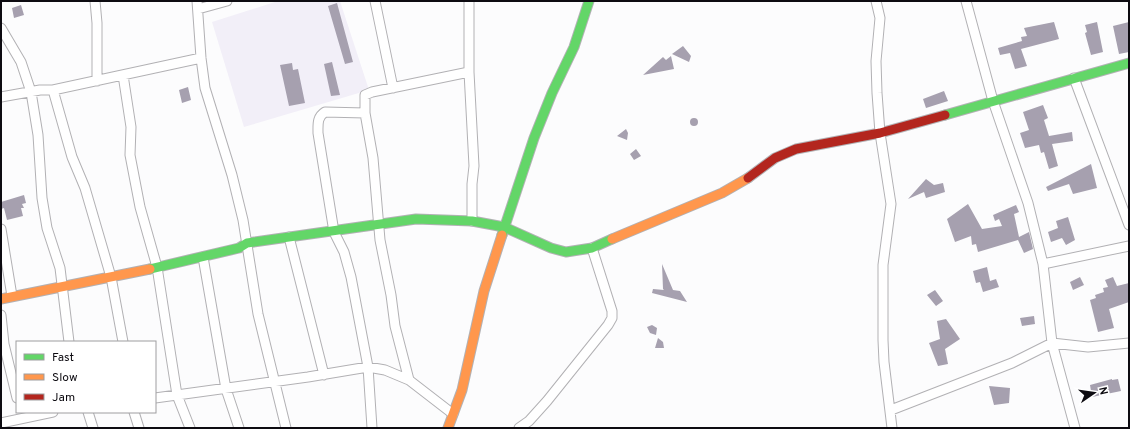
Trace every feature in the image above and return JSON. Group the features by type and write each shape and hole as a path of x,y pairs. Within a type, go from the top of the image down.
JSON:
{"street":[{"path":"95,1 97,23 97,81"},
{"path":"227,1 197,5 205,88 232,175 247,242 258,314 276,382 286,428"},
{"path":"375,1 393,88"},
{"path":"469,1 469,72 474,166 472,184 472,221"},
{"path":"448,428 462,390 484,291 504,227 534,138 552,93 574,47 589,1"},
{"path":"876,1 880,18 876,61 880,133 891,204 883,265 884,362 892,428"},
{"path":"966,1 993,101 1028,203 1044,264 1052,342 1075,428"},
{"path":"1,28 21,62 30,92 38,135 42,198 47,228 60,268 69,341"},
{"path":"1,97 54,90 201,58"},
{"path":"1,299 203,257 239,248 247,242 334,232 416,219 472,221 504,227 559,250 578,251 592,248 722,193 759,171 775,158 796,149 880,133 1129,63"},
{"path":"410,380 395,326 379,224 373,158 365,113 365,95 469,72"},
{"path":"123,75 131,127 130,155 140,207 157,266 168,346 177,395 190,428"},
{"path":"1074,78 1129,225"},
{"path":"54,90 72,157 85,188 111,277 123,341"},
{"path":"365,113 325,112 320,115 318,121 318,133 334,232 344,252 351,277 368,367 372,428"},
{"path":"1,229 12,296"},
{"path":"289,238 324,375"},
{"path":"1044,264 1129,246"},
{"path":"519,428 529,421 547,401 612,318 612,312 592,248"},
{"path":"203,257 226,389 239,428"},
{"path":"1,315 4,344 16,394"},
{"path":"891,410 1012,363 1052,342 1088,347 1129,343"},
{"path":"156,398 276,382 368,367 385,370 410,380 453,414"},
{"path":"1,423 22,415 43,413"},
{"path":"88,413 93,428"},
{"path":"134,413 139,428"}],"shaded area":[{"path":"278,1 340,1 369,90 244,127 212,22"}],"building":[{"path":"337,3 353,62 345,64 328,6"},
{"path":"21,5 24,15 14,18 12,8"},
{"path":"1054,22 1059,39 1021,49 1027,66 1015,69 1010,53 1000,55 998,48 1022,41 1021,37 1027,36 1024,28"},
{"path":"1097,22 1103,52 1091,55 1085,33 1087,32 1085,25"},
{"path":"1129,22 1129,52 1119,54 1113,26"},
{"path":"683,46 691,56 689,62 672,54"},
{"path":"671,56 674,69 643,75 663,57 666,60"},
{"path":"332,62 340,95 331,96 324,64"},
{"path":"292,63 293,70 298,69 305,103 289,106 280,65"},
{"path":"188,87 191,100 182,103 179,90"},
{"path":"944,91 948,101 926,108 923,99"},
{"path":"1043,105 1048,118 1044,120 1049,136 1072,132 1073,141 1052,144 1058,166 1049,169 1044,152 1041,153 1039,145 1025,148 1020,133 1029,130 1023,112"},
{"path":"692,118 696,118 698,122 696,126 692,126 690,124 690,120"},
{"path":"626,129 628,133 627,140 617,136"},
{"path":"636,149 641,156 634,160 630,154"},
{"path":"1091,164 1097,188 1073,194 1069,184 1048,191 1046,187"},
{"path":"926,179 934,185 943,183 945,192 926,198 924,192 908,199"},
{"path":"24,195 26,203 22,204 24,208 21,208 23,216 7,220 4,208 1,209 1,202"},
{"path":"968,204 982,229 1002,226 999,219 995,221 993,215 1016,205 1019,212 1014,214 1019,237 1029,232 1033,249 1024,253 1018,240 978,252 976,244 972,245 971,236 955,242 947,219"},
{"path":"1068,217 1075,240 1066,245 1062,238 1051,242 1048,232 1058,228 1056,221"},
{"path":"662,264 673,290 680,291 687,302 652,293 653,289 664,290"},
{"path":"987,267 990,281 996,279 999,287 983,292 980,282 976,283 973,271"},
{"path":"1080,277 1084,285 1073,290 1070,282"},
{"path":"1113,277 1117,286 1129,283 1129,302 1109,309 1114,328 1098,332 1090,300 1096,298 1095,295 1104,292 1103,288 1108,287 1105,280"},
{"path":"935,290 943,301 936,306 927,295"},
{"path":"1034,316 1035,324 1022,326 1020,318"},
{"path":"946,319 960,339 945,349 948,364 938,366 929,343 940,339 937,321"},
{"path":"652,325 657,328 656,335 650,333 647,327"},
{"path":"658,338 663,342 664,348 655,348"},
{"path":"1112,379 1118,379 1121,391 1092,397 1090,385"},
{"path":"989,386 1010,388 1009,403 994,405"}],"traffic: fast":[{"path":"502,235 534,138 552,93 574,47 589,1"},
{"path":"945,115 1129,63"},
{"path":"150,269 239,248 247,243 416,219 472,221 504,227 551,248 566,252 592,248 612,239"}],"traffic: slow":[{"path":"612,239 722,193 748,178"},
{"path":"448,428 462,390 484,291 502,235"},
{"path":"1,299 150,269"}],"traffic: jam":[{"path":"748,178 775,158 796,149 880,133 945,115"}]}
